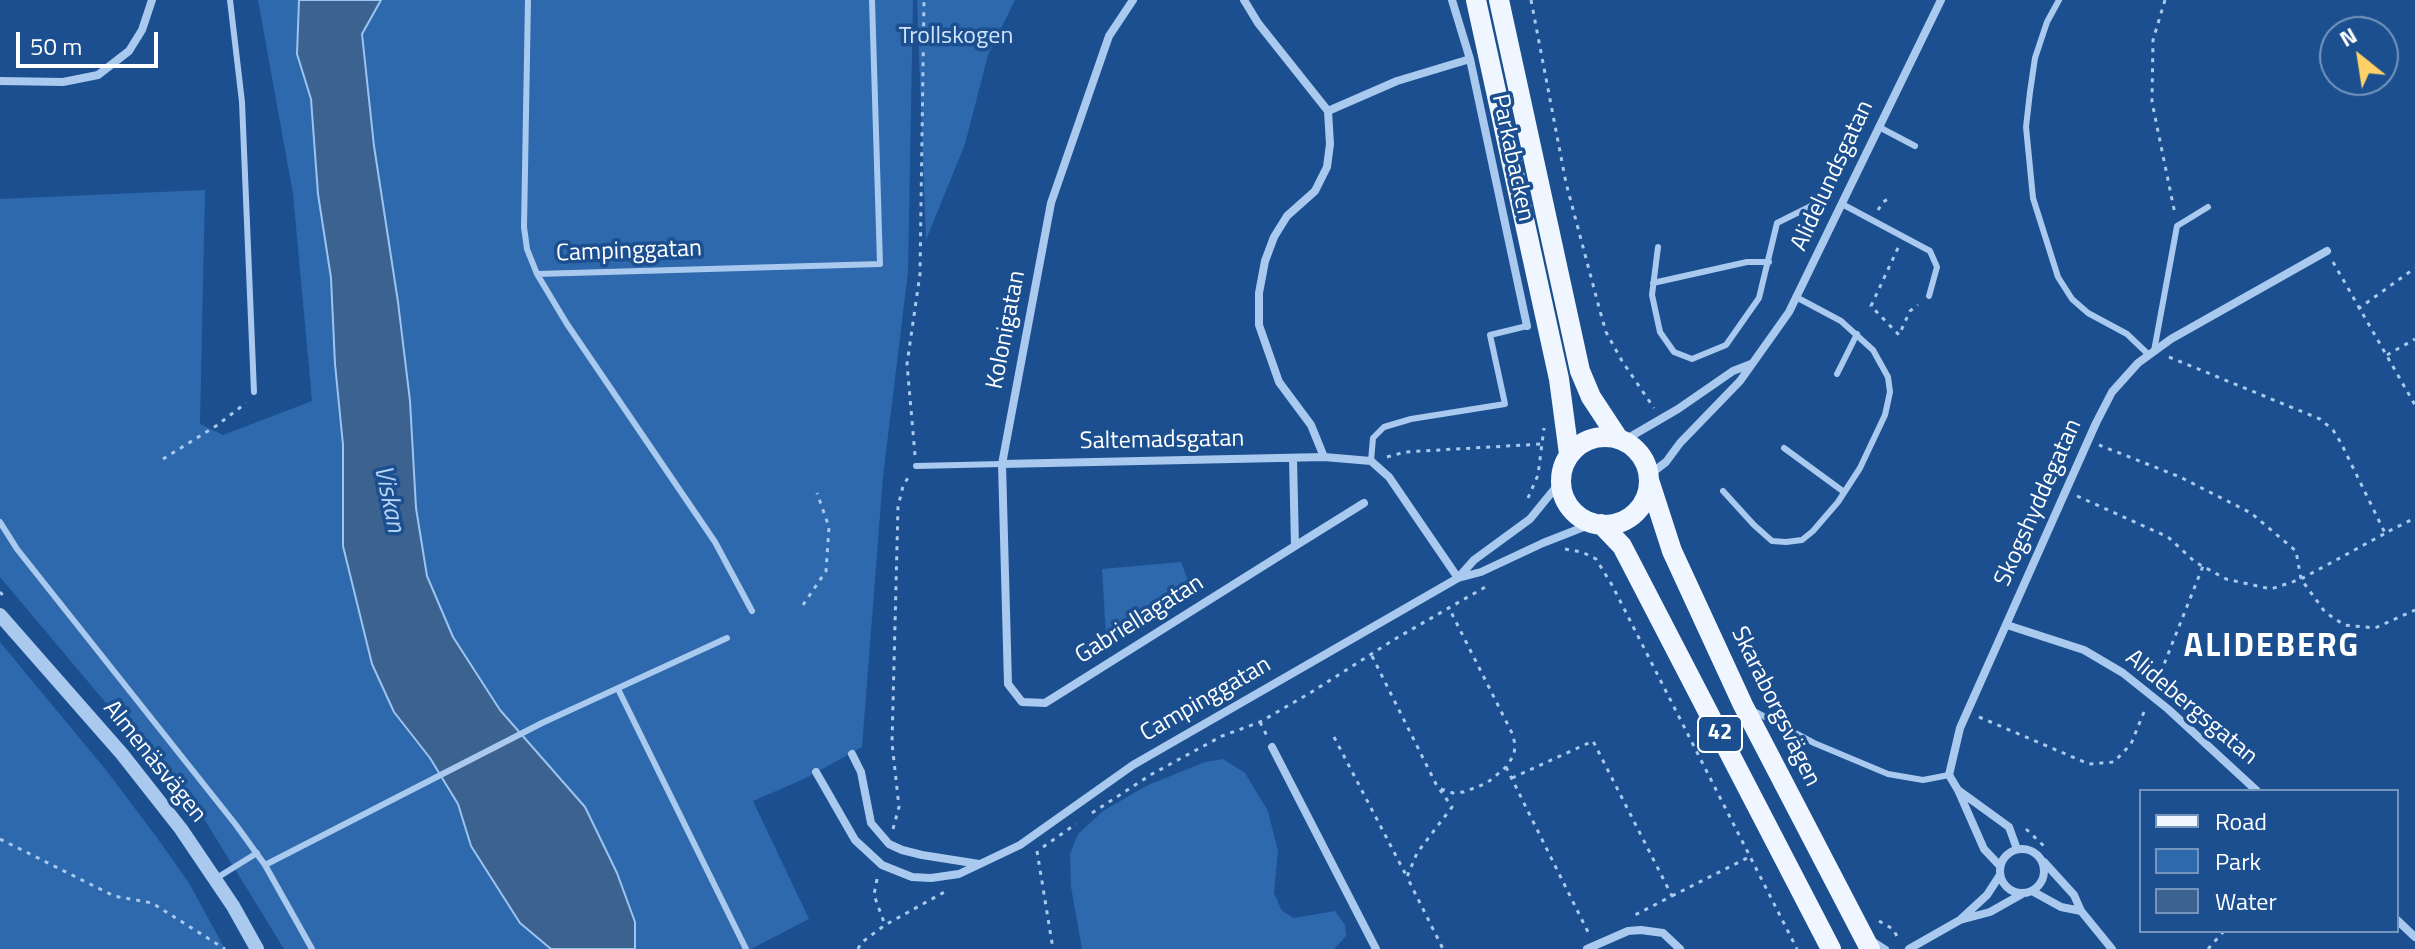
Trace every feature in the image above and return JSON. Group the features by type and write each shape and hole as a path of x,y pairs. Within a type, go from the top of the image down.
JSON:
{"main road":[{"path":"1476,0 1559,379 1569,454"},
{"name":"42","path":"1499,0 1580,371 1591,397 1620,440 1640,454 1649,478"},
{"path":"1561,481 1569,454 1587,440 1602,437 1620,440"},
{"path":"1597,524 1613,524 1632,515 1645,498 1649,478"},
{"name":"Skaraborgsvägen","path":"1649,478 1672,551 1743,705 1866,942"},
{"name":"42","path":"1561,481 1563,495 1577,515 1597,524 1622,546 1831,949"}],"street":[{"path":"0,81 63,82 98,75 129,51 142,30 152,0"},
{"name":"Kolonigatan","path":"1008,684 1002,464 1051,203 1109,36 1133,0"},
{"path":"1244,0 1258,23 1328,111 1330,144 1327,167 1315,191 1287,216 1274,237 1265,261 1259,293 1259,325 1279,382 1311,425 1324,457"},
{"name":"Parkabacken","path":"1452,0 1470,59 1527,326"},
{"name":"Alidelundsgatan","path":"1649,478 1740,381 1796,297 1941,0"},
{"path":"1328,111 1397,81 1470,59"},
{"name":"Skogshyddegatan","path":"1949,775 1959,731 1967,712 2112,392 2138,363 2152,353 2327,251"},
{"name":"Alidelundsgatan","path":"1620,440 1661,419 1733,371 1752,363"},
{"name":"Saltemadsgatan","path":"1002,464 1324,457 1371,461"},
{"path":"1293,458 1295,546"},
{"path":"1371,461 1389,477 1458,578"},
{"name":"Campinggatan","path":"1458,578 1474,560 1530,519 1561,481"},
{"name":"Gabriellagatan","path":"1008,684 1022,702 1045,703 1364,503"},
{"name":"Campinggatan","path":"816,772 855,840 882,865 912,877 959,874 1020,845 1133,765 1458,578 1481,572 1543,543 1597,524"},
{"name":"Almenäsvägen","path":"0,615 122,754 181,829 257,949"},
{"name":"Alidebergsgatan","path":"2007,625 2084,650 2123,673 2255,789"},
{"path":"1272,747 1376,949"},
{"path":"852,754 861,772 871,823 889,844 912,853 980,864"},
{"path":"1949,775 1984,849 2000,870 2008,888 2022,894"},
{"path":"1958,790 2009,827 2017,849"},
{"path":"1909,949 1960,920 1987,895 2004,859 2017,849 2028,849 2074,895 2081,911 2112,949"},
{"path":"1960,920 1990,912 2032,891 2043,881 2045,866 2041,859"},
{"path":"2032,891 2061,907 2081,911"},
{"path":"2399,922 2415,937"},
{"path":"1591,947 1628,931 1641,930 1663,933 1676,947"},
{"path":"1933,949 1935,935"}],"lane":[{"path":"230,0 242,102 254,392"},
{"path":"528,0 524,227 527,249 537,274"},
{"name":"Campinggatan","path":"752,611 715,542 567,324 537,274 880,264 872,0"},
{"path":"2059,0 2047,22 2035,58 2026,127 2033,198 2058,277 2072,299 2088,313 2127,334 2152,353 2177,226 2208,207"},
{"path":"1879,127 1915,146"},
{"path":"1658,247 1652,295 1660,332 1674,352 1692,359 1726,345 1759,298 1777,223 1827,198"},
{"path":"1842,204 1930,251 1937,267 1929,296"},
{"path":"1653,283 1747,262 1769,262"},
{"path":"1723,491 1772,541 1802,540 1844,492 1885,415 1890,392 1882,362 1857,334 1827,311 1796,297"},
{"path":"1371,461 1373,438 1384,427 1411,419 1505,404 1490,335 1527,326"},
{"path":"1837,374 1857,334"},
{"path":"1784,448 1844,492"},
{"path":"916,466 1002,464"},
{"path":"0,522 27,561 257,853 312,949"},
{"path":"265,865 542,723 727,638"},
{"path":"618,689 746,949"},
{"path":"1743,705 1814,743 1888,774 1923,780 1949,775"},
{"path":"215,879 257,853"},
{"path":"1866,942 1886,949"}],"path":[{"path":"889,844 899,807 892,743 898,507 903,486 916,466 907,364 920,274 924,0"},
{"path":"1531,0 1566,183 1606,332 1661,419"},
{"path":"2165,0 2153,40 2152,102 2167,164 2177,226"},
{"path":"1878,210 1888,199"},
{"path":"1870,208 1888,216"},
{"path":"1904,235 1871,306 1899,335 1910,311 1929,296"},
{"path":"2327,251 2415,405"},
{"path":"2358,309 2415,268"},
{"path":"2385,355 2415,339"},
{"path":"2152,353 2320,419 2333,430 2341,443 2385,533"},
{"path":"163,459 242,407 254,392"},
{"path":"1530,519 1523,507 1538,475 1545,421"},
{"path":"2088,441 2180,477 2251,513 2296,551 2301,579 2325,612 2344,625 2375,628 2415,610"},
{"path":"1371,461 1405,452 1543,444"},
{"path":"2066,491 2168,537 2203,566 2226,579 2271,589 2301,579 2415,518"},
{"path":"803,605 826,571 829,527 817,493"},
{"path":"1543,543 1548,551 1565,549 1596,559 1637,632 1797,949"},
{"path":"1967,712 2089,764 2114,762 2131,744 2203,566"},
{"path":"1053,949 1036,851 1152,774 1222,736 1260,722 1498,580"},
{"path":"1441,789 1453,793 1464,792 1487,783 1506,767 1514,755 1513,735 1449,608"},
{"path":"1371,654 1452,807 1417,853 1407,877"},
{"path":"1334,737 1443,949"},
{"path":"1512,778 1593,741 1672,896"},
{"path":"1506,767 1591,947"},
{"path":"2026,829 2049,851"},
{"path":"0,839 114,896 152,903 225,949"},
{"path":"1633,916 1749,857"},
{"path":"882,865 874,895 885,925"},
{"path":"858,949 861,943 885,925 955,887"},
{"path":"2208,949 2222,933"}],"green space":[{"path":"258,0 299,0 297,54 311,99 318,194 331,278 338,392 398,302 374,146 362,34 381,0 913,0 908,272 883,477 862,747 806,778 753,801 809,919 751,949 635,949 635,924 587,949 284,949 206,822 0,577 0,199 205,190 200,424 223,435 312,401 293,194"},
{"name":"Trollskogen","path":"917,0 1015,0 988,55 965,144 926,240"},
{"path":"1181,562 1190,586 1106,635 1102,569"},
{"path":"0,642 106,770 158,839 189,883 225,949 0,949"},
{"path":"1223,759 1245,773 1268,811 1278,851 1274,893 1282,911 1294,918 1335,911 1345,925 1346,936 1334,949 1082,949 1071,887 1070,854 1078,834 1103,811 1146,786 1205,762"}],"water":[{"name":"Viskan","path":"299,0 381,0 362,34 374,146 410,401 416,508 427,576 453,637 500,710 585,807 617,873 635,922 635,949 551,949 520,923 471,846 458,804 430,758 394,712 372,664 343,546 343,445 331,278 318,194 311,99 297,54"}],"district":[{"name":"ALIDEBERG","path":"2272,648"}]}
